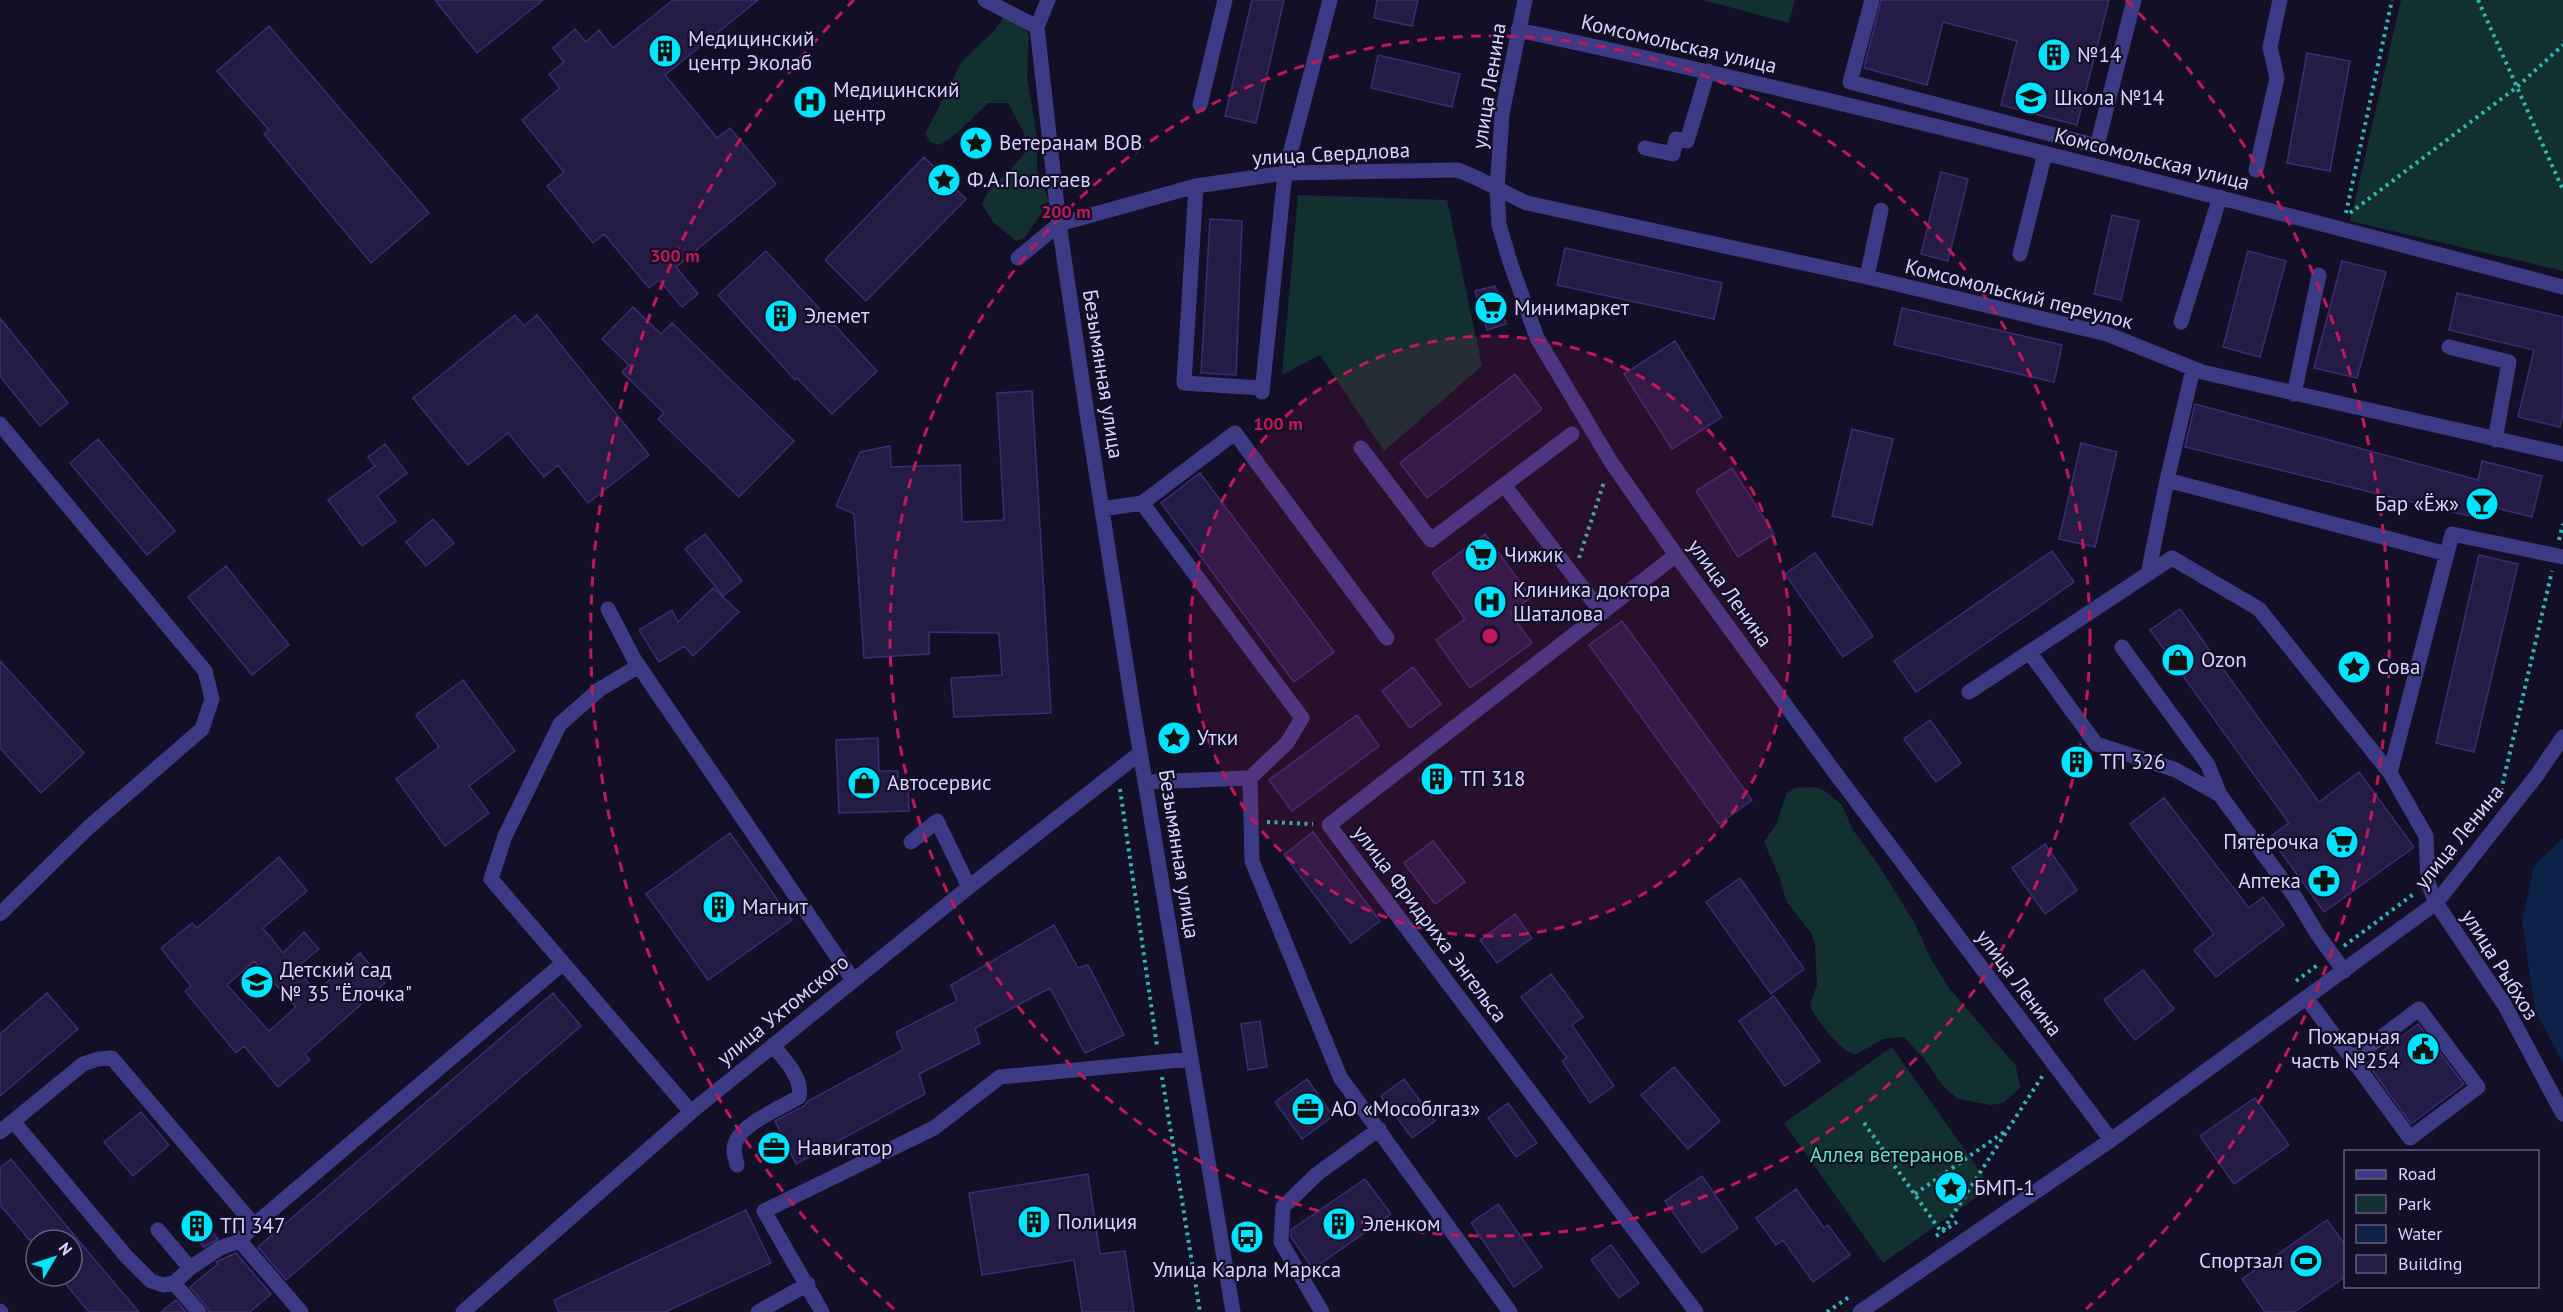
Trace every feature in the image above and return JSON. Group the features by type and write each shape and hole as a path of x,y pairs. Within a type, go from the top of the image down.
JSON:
{"street":[{"path":"986,0 1037,27 1048,0"},
{"path":"1200,105 1225,0"},
{"path":"1196,186 1184,383 1262,390 1285,173 1330,0"},
{"name":"улица Ленина","path":"1525,0 1502,114 1497,190 1499,225 1537,338 1611,462 1676,555 1837,776 2111,1140"},
{"path":"1872,0 1850,82 2097,146 2134,0"},
{"path":"2256,170 2277,78 2270,46 2280,0"},
{"name":"Безымянная улица","path":"1037,27 1059,224 1102,509 1233,1312"},
{"name":"Комсомольская улица","path":"1518,30 1708,70 2220,196 2563,287"},
{"path":"1645,148 1672,154 1676,139 1687,141 1708,70"},
{"path":"2020,254 2044,153"},
{"name":"улица Свердлова","path":"1059,224 1196,186 1285,173 1457,170 1476,176 1497,190"},
{"name":"Комсомольский переулок","path":"1497,190 1527,203 1867,277 2107,334 2193,369 2563,454"},
{"path":"2181,322 2220,196"},
{"path":"1867,277 1881,210"},
{"path":"1018,258 1059,224"},
{"path":"2294,394 2319,275"},
{"path":"2449,347 2509,362 2495,440"},
{"path":"1969,692 2148,574 2193,369"},
{"path":"0,424 205,671 212,699 202,729 89,827 0,914"},
{"path":"1102,509 1142,504 1235,433 1388,638"},
{"path":"1361,448 1431,540 1572,434"},
{"path":"2167,480 2447,554"},
{"path":"1504,485 1602,613"},
{"path":"1142,504 1302,718 1287,743 1250,778 1146,782"},
{"path":"2390,773 2452,534 2559,557"},
{"name":"улица Фридриха Энгельса","path":"1676,555 1329,825 1696,1312"},
{"name":"улица Рыбхоз","path":"2148,574 2172,558 2259,609 2390,773 2426,836 2428,883 2436,903 2504,1004 2563,1114"},
{"path":"608,609 639,666 853,980"},
{"path":"2122,647 2208,765 2220,795 2295,897 2344,971"},
{"path":"2030,652 2096,744 2176,770 2220,795"},
{"path":"639,666 600,689 560,724 505,836 491,879 691,1112"},
{"name":"улица Ленина","path":"1860,1312 2111,1140 2436,903 2537,775 2563,737"},
{"name":"улица Ухтомского","path":"469,1310 691,1112 969,887 1140,753"},
{"path":"1250,778 1252,861 1340,1077 1510,1312"},
{"path":"911,842 936,821 969,887"},
{"path":"13,1121 142,1273 151,1281 163,1285 174,1283 190,1268 220,1248 240,1241 254,1225 562,964"},
{"path":"2307,999 2410,1138 2478,1087 2419,1009 2352,1059"},
{"path":"737,1165 734,1153 736,1141 747,1129 775,1108 799,1097 801,1088 796,1076 774,1045"},
{"path":"0,1132 83,1064 98,1059 112,1058 254,1225"},
{"path":"822,1312 808,1284 764,1211 934,1128 1000,1077 1191,1059"},
{"path":"1322,1312 1281,1242 1283,1207 1317,1174 1378,1129"},
{"path":"158,1230 190,1268"},
{"path":"240,1241 296,1310"},
{"path":"174,1283 199,1312"},
{"path":"758,1312 808,1284"}],"path":[{"path":"2392,0 2345,217 2517,87 2563,45"},
{"path":"2478,0 2563,190"},
{"path":"1573,575 1611,462"},
{"path":"2501,794 2559,557 2563,524"},
{"path":"1117,771 1159,1061 1200,1312"},
{"path":"1251,821 1329,825"},
{"path":"2294,983 2428,883"},
{"path":"1942,1232 2052,1062"},
{"path":"1864,1123 1953,1248"},
{"path":"1915,1194 2008,1130"},
{"path":"1932,1239 1961,1219"},
{"path":"1827,1312 1856,1292"}],"green space":[{"path":"1702,0 1795,0 1789,23"},
{"path":"2401,0 2563,0 2563,271 2350,221"},
{"path":"1005,16 1014,19 1029,34 1027,76 1037,139 1037,170 1049,201 1025,238 1016,241 993,222 982,205 989,190 1027,150 1023,131 1008,103 988,103 957,133 940,145 930,142 925,134 962,61 993,32"},
{"path":"1298,195 1447,200 1482,366 1384,451 1320,355 1282,375"},
{"path":"1816,787 1825,791 1842,805 1853,830 1878,864 1914,922 1932,961 1949,988 2016,1066 2020,1088 2003,1103 1991,1105 1958,1099 1943,1086 1925,1060 1904,1037 1883,1039 1855,1055 1842,1047 1829,1034 1813,1011 1810,1005 1817,985 1815,944 1812,934 1786,901 1781,881 1764,842 1777,823 1786,794 1795,788"},
{"name":"Аллея ветеранов","path":"1892,1047 1991,1187 1883,1263 1784,1123"}],"water":[{"path":"2563,838 2563,1063 2535,1010 2522,921 2534,866"}],"building":[{"path":"435,0 543,0 477,53"},
{"path":"673,0 758,0 665,75 717,138 730,128 776,184 676,267 698,294 682,307 659,280 649,288 604,234 593,243 547,186 564,172 522,120 560,88 549,74 564,62 553,48 575,29 586,42 599,30 613,48"},
{"path":"1252,0 1284,0 1256,123 1225,116"},
{"path":"1377,0 1418,0 1412,26 1374,18"},
{"name":"№14","path":"1881,0 2109,0 2077,125 2001,105 2017,41 1943,22 1927,85 1864,68"},
{"path":"269,26 429,213 371,263 264,134 269,130 217,71"},
{"path":"2307,53 2350,61 2330,171 2287,163"},
{"path":"1378,55 1460,74 1452,107 1371,88"},
{"path":"924,157 966,199 866,301 825,260"},
{"path":"1941,172 1968,179 1948,261 1921,254"},
{"path":"2112,215 2139,221 2121,300 2094,294"},
{"path":"1210,219 1242,221 1236,375 1201,373"},
{"path":"1565,248 1722,283 1714,319 1557,285"},
{"name":"Элемет","path":"766,251 877,371 832,414 797,378 795,380 718,295"},
{"path":"2248,251 2286,261 2260,357 2223,347"},
{"path":"2342,261 2386,272 2357,378 2314,368"},
{"name":"Минимаркет","path":"1495,286 1506,324 1487,330 1475,291"},
{"path":"2457,293 2563,317 2563,414 2560,427 2518,417 2534,350 2449,330"},
{"path":"633,307 661,334 672,323 794,441 739,497 658,419 664,413 622,372 629,365 602,339"},
{"path":"1902,308 2062,345 2054,382 1894,345"},
{"path":"515,315 524,326 537,315 649,455 588,503 558,465 544,477 508,433 468,465 413,398"},
{"path":"0,318 68,403 40,426 0,376"},
{"path":"1675,341 1722,417 1672,449 1624,374"},
{"path":"1515,374 1542,409 1427,498 1400,463"},
{"path":"1032,391 1051,713 954,717 951,678 1002,675 999,633 929,632 929,654 864,658 854,514 836,506 860,452 890,446 891,467 960,465 962,522 1004,520 997,393"},
{"path":"2195,404 2478,480 2482,461 2542,476 2532,517 2472,502 2469,516 2185,447"},
{"path":"1852,429 1893,439 1872,525 1832,516"},
{"path":"98,439 175,531 147,555 70,463"},
{"path":"2081,443 2117,452 2095,547 2059,539"},
{"path":"385,444 407,473 377,496 396,521 362,546 328,500 375,466 368,457"},
{"path":"1732,468 1774,534 1738,557 1696,491"},
{"path":"1200,473 1334,652 1294,682 1161,503"},
{"path":"433,519 454,543 426,566 406,542"},
{"path":"705,534 742,581 723,596 685,549"},
{"path":"1485,534 1531,597 1510,613 1532,643 1470,688 1436,640 1465,619 1432,573"},
{"path":"2052,551 2074,582 1916,692 1894,661"},
{"path":"1815,553 1873,636 1843,657 1785,574"},
{"path":"2479,555 2518,564 2474,752 2436,743"},
{"path":"226,566 289,645 252,675 188,597"},
{"path":"713,588 739,612 693,656 684,646 659,662 639,630 672,610 678,622"},
{"path":"2180,609 2319,802 2359,772 2414,847 2324,912 2270,837 2289,823 2150,630"},
{"path":"1622,621 1752,800 1719,824 1589,645"},
{"path":"0,661 84,753 41,793 0,748"},
{"path":"1413,667 1441,704 1410,728 1382,691"},
{"path":"463,680 515,751 469,786 489,813 445,846 396,779 439,747 416,715"},
{"path":"1357,715 1379,746 1292,811 1269,780"},
{"path":"1930,720 1961,763 1936,782 1904,739"},
{"path":"878,738 879,771 898,771 898,784 908,783 909,811 839,813 836,740"},
{"name":"ТП 326","path":"2076,747 2091,767 2078,777 2063,757"},
{"name":"ТП 318","path":"1443,763 1455,779 1431,796 1419,779"},
{"path":"2164,798 2249,908 2263,897 2284,925 2216,977 2194,950 2214,934 2130,824"},
{"path":"1313,832 1380,921 1351,943 1284,855"},
{"name":"Магнит","path":"730,833 792,920 708,980 646,894"},
{"path":"1433,841 1465,882 1435,904 1404,863"},
{"path":"2045,844 2077,890 2045,914 2012,868"},
{"path":"279,857 307,891 263,928 283,953 304,932 319,949 296,968 316,992 360,953 385,983 305,1054 310,1060 278,1087 244,1046 236,1053 185,991 191,986 161,948 192,923 197,928","holes":["254,961 296,1007 269,1031 227,985"]},
{"path":"1740,878 1804,969 1771,994 1706,902"},
{"path":"1515,914 1532,938 1497,963 1480,940"},
{"path":"1054,925 1078,968 1088,965 1124,1035 1085,1053 1050,988 975,1028 980,1043 919,1074 925,1094 796,1164 775,1121 903,1050 896,1032 957,1001 951,985"},
{"path":"2143,970 2174,1009 2135,1040 2104,1000"},
{"path":"1551,974 1583,1017 1572,1025 1614,1086 1590,1103 1562,1061 1567,1058 1521,997"},
{"path":"47,993 78,1029 0,1096 0,1034"},
{"path":"553,993 581,1026 286,1280 258,1247"},
{"path":"1774,996 1820,1061 1785,1086 1739,1021"},
{"path":"1260,1021 1267,1067 1248,1070 1241,1024"},
{"path":"2418,1024 2464,1084 2411,1124 2367,1063"},
{"path":"1674,1067 1720,1121 1688,1149 1641,1095"},
{"path":"1307,1079 1333,1116 1302,1139 1275,1102"},
{"path":"1404,1079 1435,1121 1412,1138 1381,1096"},
{"path":"2255,1098 2289,1145 2234,1184 2200,1136"},
{"path":"1508,1103 1537,1143 1516,1157 1488,1118"},
{"path":"141,1112 169,1145 133,1176 104,1142"},
{"path":"11,1159 68,1228 24,1228 24,1233 0,1205 0,1168"},
{"name":"Полиция","path":"1088,1174 1100,1254 1125,1251 1134,1312 1082,1312 1074,1260 982,1275 969,1193"},
{"path":"1702,1176 1738,1228 1702,1253 1665,1201"},
{"name":"Эленком","path":"1365,1179 1391,1214 1313,1269 1291,1237 1291,1230"},
{"path":"1796,1189 1824,1228 1828,1225 1850,1255 1813,1282 1783,1240 1776,1245 1756,1218"},
{"path":"1498,1204 1542,1267 1514,1287 1471,1223"},
{"name":"ТП 347","path":"194,1210 218,1239 204,1247 182,1220"},
{"path":"746,1210 771,1263 665,1312 559,1312 554,1300"},
{"name":"Спортзал","path":"2327,1220 2344,1243 2344,1277 2294,1312 2265,1312 2242,1279"},
{"path":"1611,1245 1639,1283 1619,1298 1591,1260"},
{"path":"84,1247 139,1312 89,1312 69,1288 84,1288"},
{"path":"236,1253 271,1294 250,1312 209,1312 190,1287 218,1264 216,1262"},
{"path":"176,1300 186,1312 161,1312"}],"place":[{"name":"Медицинский центр Эколаб","path":"665,51"},
{"name":"№14","path":"2054,55"},
{"name":"Школа №14","path":"2031,98"},
{"name":"Медицинский центр","path":"810,102"},
{"name":"Ветеранам ВОВ","path":"976,143"},
{"name":"Ф.А.Полетаев","path":"944,180"},
{"name":"Минимаркет","path":"1491,308"},
{"name":"Элемет","path":"781,316"},
{"name":"Бар «Ёж»","path":"2482,504"},
{"name":"Чижик","path":"1481,555"},
{"name":"Клиника доктора Шаталова","path":"1490,602"},
{"name":"Ozon","path":"2178,660"},
{"name":"Сова","path":"2354,667"},
{"name":"Утки","path":"1174,738"},
{"name":"ТП 326","path":"2077,762"},
{"name":"ТП 318","path":"1437,779"},
{"name":"Автосервис","path":"864,783"},
{"name":"Пятёрочка","path":"2342,842"},
{"name":"Аптека","path":"2324,881"},
{"name":"Магнит","path":"719,907"},
{"name":"Детский сад № 35 \"Ёлочка\"","path":"257,982"},
{"name":"Пожарная часть №254","path":"2423,1049"},
{"name":"АО «Мособлгаз»","path":"1308,1109"},
{"name":"Навигатор","path":"774,1148"},
{"name":"БМП-1","path":"1951,1188"},
{"name":"Полиция","path":"1034,1222"},
{"name":"Эленком","path":"1339,1224"},
{"name":"ТП 347","path":"197,1226"},
{"name":"Улица Карла Маркса","path":"1247,1237"},
{"name":"Спортзал","path":"2306,1261"}]}
